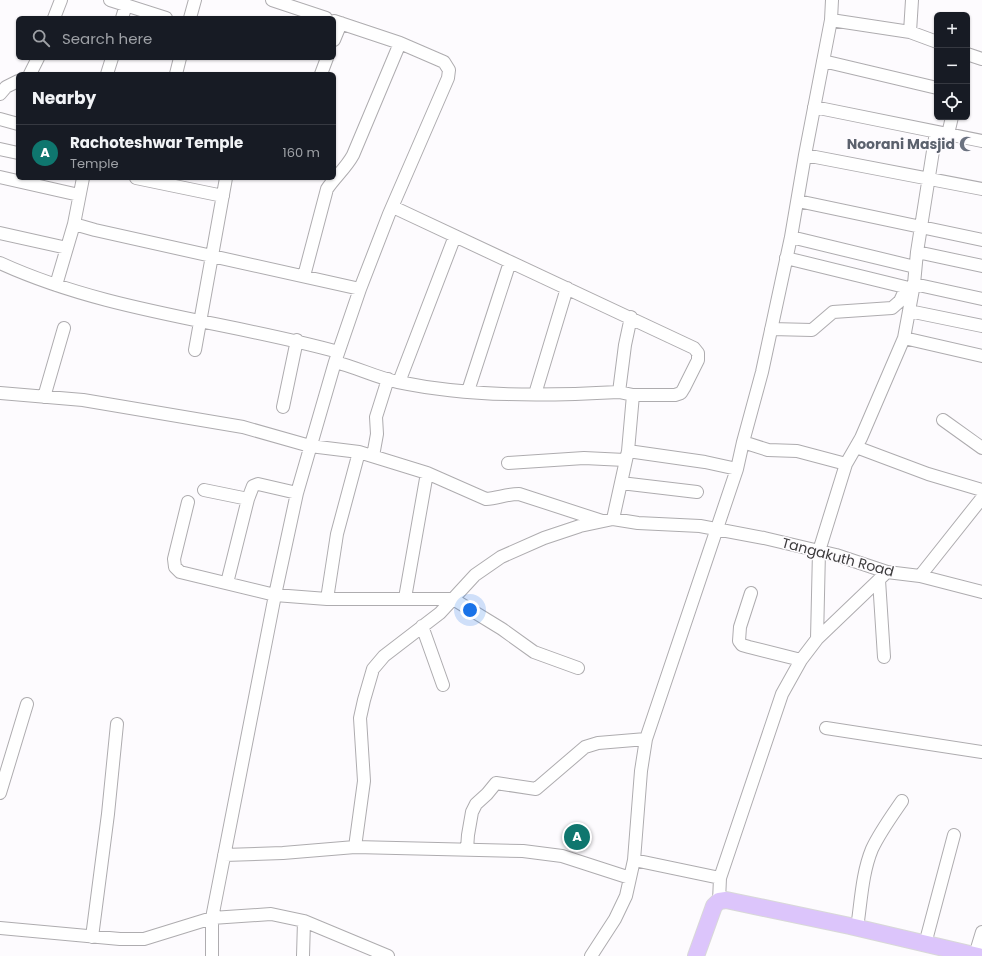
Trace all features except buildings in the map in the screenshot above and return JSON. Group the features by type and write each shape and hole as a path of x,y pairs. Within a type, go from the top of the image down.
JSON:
{"main road":[{"path":"696,956 714,906 719,901 733,901 977,956"}],"street":[{"path":"55,16 61,0"},
{"path":"110,0 160,16"},
{"path":"191,16 195,0"},
{"path":"272,0 320,16"},
{"path":"591,956 618,913 626,896 634,860 641,771 646,739 737,469 742,442 762,372 798,201 804,156 831,20 832,0"},
{"path":"910,32 912,0"},
{"path":"123,16 126,5"},
{"path":"831,20 910,32 934,41"},
{"path":"212,956 212,918 297,492 336,357 360,289 448,78 449,70 444,62 400,43 337,22"},
{"path":"336,177 347,167 353,155 400,43"},
{"path":"970,55 982,59"},
{"path":"31,72 37,60"},
{"path":"108,72 111,60"},
{"path":"321,72 326,60"},
{"path":"823,61 934,87"},
{"path":"0,94 6,87 16,83"},
{"path":"814,107 982,141"},
{"path":"0,119 16,123"},
{"path":"948,134 951,120"},
{"path":"817,639 819,551 846,464 856,447 904,338 936,132"},
{"path":"0,149 16,153"},
{"path":"804,156 982,189"},
{"path":"0,178 79,195"},
{"path":"56,285 74,224 83,180"},
{"path":"146,180 223,196"},
{"path":"195,350 226,180"},
{"path":"304,276 327,189 333,180"},
{"path":"798,201 982,240"},
{"path":"0,263 56,285 97,297 180,317 297,340 388,379 425,387 468,391 535,394 619,392 633,395 675,395 681,393 698,360 698,354 694,348 631,317 393,207"},
{"path":"74,224 360,289"},
{"path":"0,233 67,248"},
{"path":"400,382 455,236"},
{"path":"791,237 915,267"},
{"path":"917,252 982,266"},
{"path":"786,258 911,287 982,299"},
{"path":"468,391 510,262"},
{"path":"771,329 807,331 815,329 833,312 887,309 897,305 911,287"},
{"path":"535,394 567,288"},
{"path":"909,311 982,326"},
{"path":"619,392 625,345 631,317"},
{"path":"44,397 64,328"},
{"path":"904,338 982,356"},
{"path":"283,407 297,340"},
{"path":"373,456 378,434 376,417 388,379"},
{"path":"0,393 83,400 243,427 310,446 359,452 373,456 427,473 486,499 509,494 519,494 607,520"},
{"path":"607,520 621,483 626,456 633,395"},
{"path":"943,420 982,448"},
{"path":"742,442 768,450 797,451 846,464"},
{"path":"856,447 928,474 982,490"},
{"path":"327,599 337,534 359,452"},
{"path":"508,463 626,456 705,462 737,469"},
{"path":"405,598 427,473"},
{"path":"621,483 697,492"},
{"path":"227,583 248,500 253,486 258,484 297,492"},
{"path":"204,490 248,500"},
{"path":"920,576 982,498"},
{"path":"188,502 174,559 175,567 180,572 276,595 327,599 453,599 502,629 534,652 578,668"},
{"path":"355,846 364,781 360,725 364,700 374,669 384,656 440,613 475,574 500,557 544,538 580,526 607,520"},
{"name":"Tangakuth Road","path":"607,520 717,528 819,551 883,576 920,576 982,592"},
{"path":"719,901 720,878 782,694 801,660 817,639 883,576"},
{"path":"883,576 884,656"},
{"path":"751,593 740,627 739,641 742,645 801,660"},
{"path":"422,626 443,685"},
{"path":"0,793 27,704"},
{"path":"92,937 108,814 117,724"},
{"path":"826,728 982,752"},
{"path":"467,850 472,812 476,804 488,794 496,783 536,789 585,747 598,744 646,739"},
{"path":"857,928 868,862 872,850 878,837 902,801"},
{"path":"925,944 954,835"},
{"path":"224,855 269,854 355,846 542,853 577,861 630,878"},
{"path":"634,860 720,878"},
{"path":"0,928 120,940 144,939 212,918 271,914 304,921 388,956"},
{"path":"303,956 304,921"},
{"path":"977,956 982,932"}],"place":[{"name":"Noorani Masjid","path":"967,144"},
{"name":"Rachoteshwar Temple","path":"577,837"}]}
